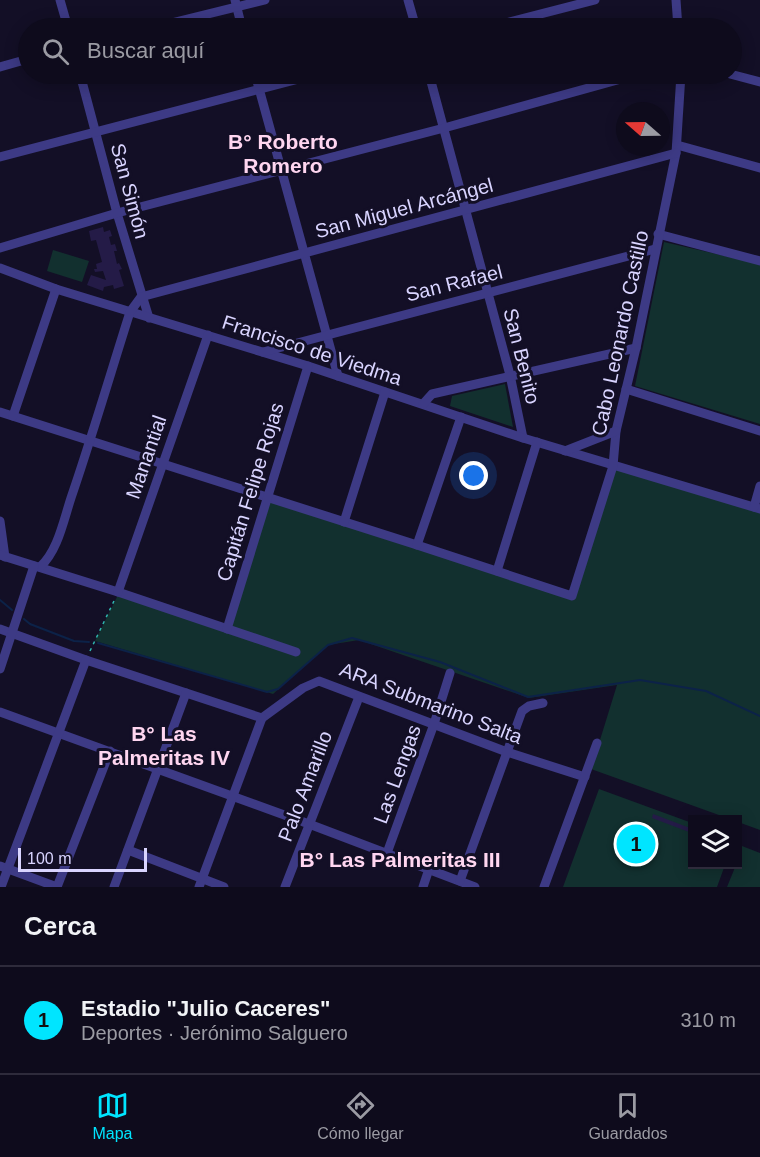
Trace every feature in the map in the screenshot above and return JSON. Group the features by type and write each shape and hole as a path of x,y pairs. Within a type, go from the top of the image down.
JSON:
{"street":[{"path":"60,0 65,18"},
{"path":"186,18 236,4 265,0"},
{"path":"408,0 413,18"},
{"path":"525,18 595,0"},
{"path":"676,0 677,18"},
{"path":"0,67 18,62"},
{"path":"742,77 760,82"},
{"name":"San Simón","path":"83,84 117,213 149,318"},
{"path":"258,84 338,376"},
{"path":"0,158 279,84"},
{"name":"San Benito","path":"432,84 510,375 523,438"},
{"path":"0,248 117,213 282,172 603,84"},
{"name":"Cabo Leonardo Castillo","path":"497,571 572,596 613,466 616,431 636,348 677,149 680,84"},
{"path":"677,149 760,168"},
{"name":"San Miguel Arcángel","path":"141,297 464,210 677,149"},
{"path":"658,234 760,261"},
{"name":"San Rafael","path":"263,352 655,249"},
{"name":"Francisco de Viedma","path":"1,267 56,289 308,366 523,438 757,508"},
{"path":"13,416 56,289"},
{"path":"0,669 37,567 48,560 56,540 130,312 141,297"},
{"name":"Manantial","path":"118,592 208,335"},
{"path":"423,404 432,394 636,348"},
{"name":"Capitán Felipe Rojas","path":"227,629 308,366"},
{"path":"626,389 760,431"},
{"path":"344,522 385,392"},
{"path":"0,412 497,571 537,442"},
{"path":"417,544 461,417"},
{"path":"565,451 616,431"},
{"path":"757,508 760,486"},
{"path":"0,521 3,556 296,652"},
{"path":"0,629 262,718 234,798 200,883"},
{"path":"1,887 4,867 59,734 86,660"},
{"name":"Las Lengas","path":"387,853 450,673"},
{"name":"ARA Submarino Salta","path":"262,718 313,682 320,681 507,752 585,777"},
{"path":"114,887 186,693"},
{"name":"Palo Amarillo","path":"285,887 359,697"},
{"path":"460,881 522,711 529,706 543,703"},
{"path":"0,712 475,887"},
{"path":"544,887 597,743"},
{"path":"4,867 57,887 110,751"},
{"path":"128,850 200,883 224,887"},
{"path":"423,887 429,869"}],"path":[{"path":"86,660 118,592"}],"green space":[{"path":"664,242 760,264 760,424 635,386"},
{"path":"53,250 89,261 82,282 47,271"},
{"path":"505,384 513,427 450,406 452,396"},
{"path":"613,467 760,510 760,830 742,823 742,815 719,815 591,769 617,685 529,698 359,640 328,645 273,694 95,641 119,593 227,629 268,500 572,597"},
{"path":"599,789 688,822 688,869 724,869 717,887 563,887"},
{"path":"742,846 760,853 760,887 727,887 734,869 742,869"}],"building":[{"path":"103,227 104,232 110,230 111,245 115,244 117,251 114,251 117,264 119,263 122,269 119,270 124,286 114,289 113,285 104,287 103,291 87,285 91,275 106,280 103,271 95,272 96,264 102,262 96,240 91,241 89,231"},
{"path":"653,814 688,827 688,832 652,818"}],"waterway":[{"path":"0,600 12,610"},
{"path":"24,619 30,624 74,641 89,642"},
{"path":"98,643 267,692 278,689 328,645 352,638 440,662 528,697 640,680 706,691 760,716"}],"place":[{"name":"Estadio \"Julio Caceres\"","path":"636,844"}],"district":[{"name":"B° Roberto Romero","path":"283,154"},
{"name":"B° Las Palmeritas IV","path":"164,746"},
{"name":"B° Las Palmeritas III","path":"400,860"}]}
